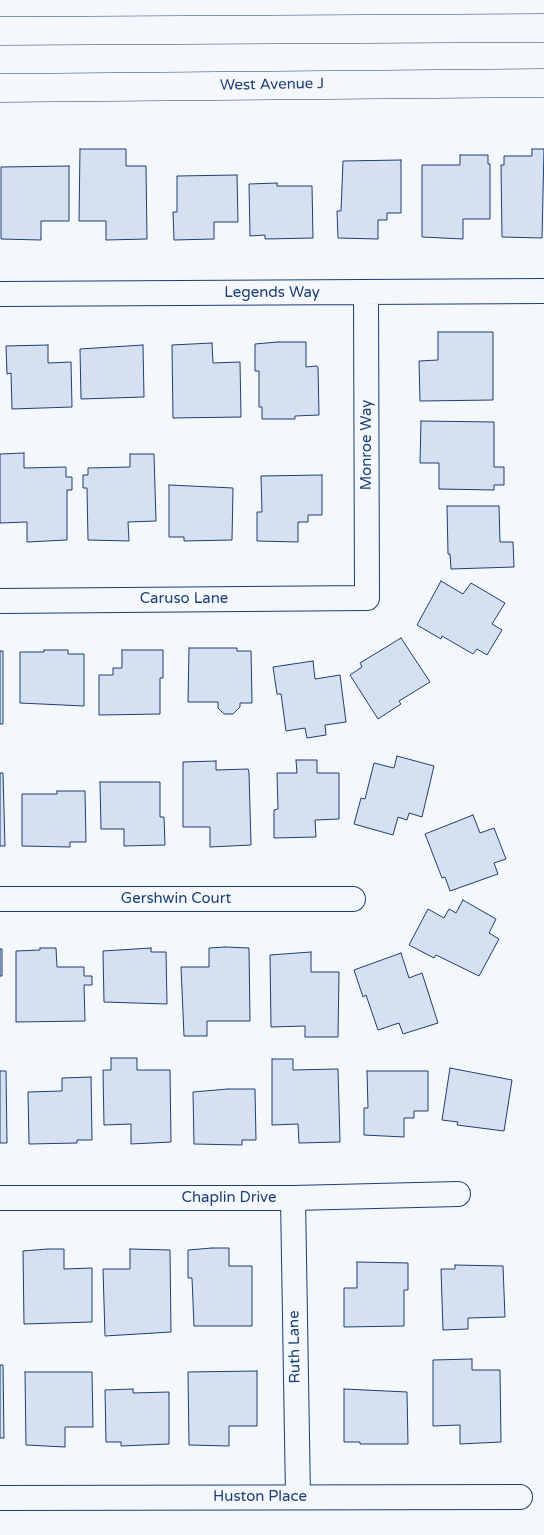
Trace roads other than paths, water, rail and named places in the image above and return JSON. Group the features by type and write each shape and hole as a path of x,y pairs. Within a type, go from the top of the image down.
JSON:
{"main road":[{"path":"0,31 544,28"},
{"name":"West Avenue J","path":"0,88 544,83"}],"street":[{"name":"Legends Way","path":"0,294 544,291"},
{"name":"Monroe Way","path":"366,293 367,598"},
{"name":"Caruso Lane","path":"0,601 367,598"},
{"name":"Gershwin Court","path":"0,898 353,899"},
{"name":"Chaplin Drive","path":"0,1198 292,1198 458,1194"},
{"name":"Ruth Lane","path":"292,1198 298,1497"},
{"name":"Huston Place","path":"0,1498 520,1497"}]}
